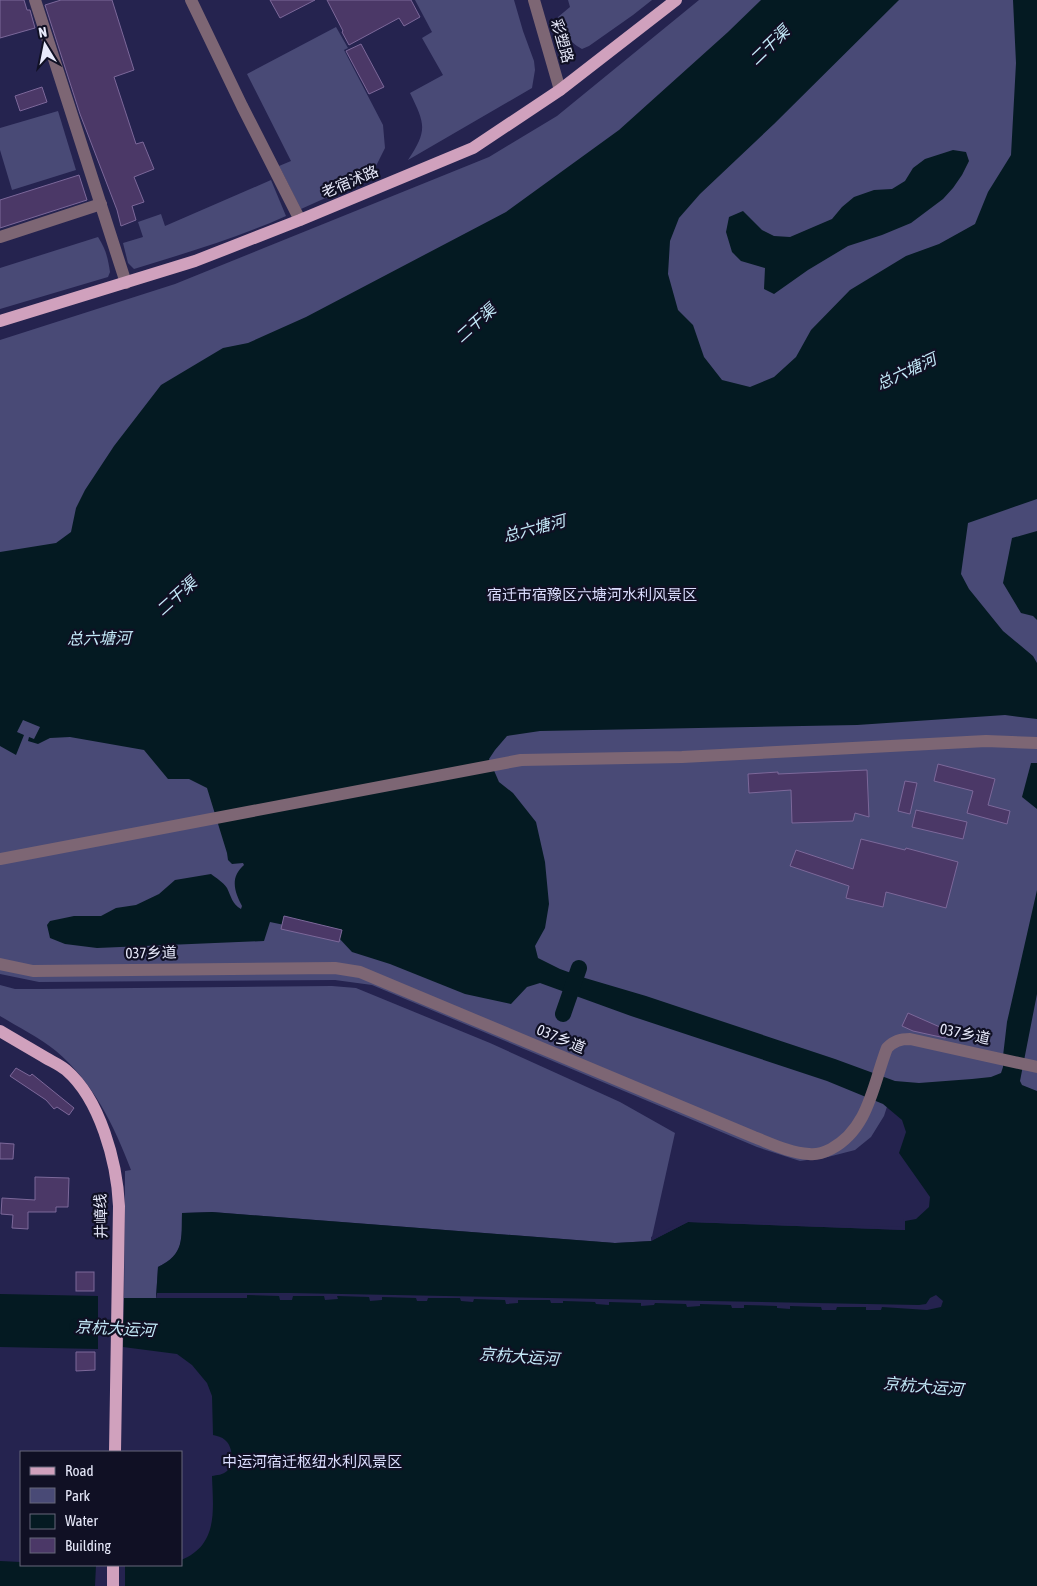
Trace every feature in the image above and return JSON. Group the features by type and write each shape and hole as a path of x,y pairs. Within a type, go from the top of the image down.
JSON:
{"main road":[{"name":"老宿沭路","path":"0,321 195,261 300,220 473,148 560,90 676,0"},
{"name":"井嶂线","path":"0,1031 66,1069 88,1094 101,1124 111,1157 118,1189 115,1451"},
{"path":"113,1566 113,1586"}],"street":[{"path":"35,0 126,283"},
{"path":"191,0 300,220"},
{"name":"彩塑路","path":"534,0 560,90"},
{"path":"0,237 101,204"},
{"path":"0,859 520,760 692,757 986,741 1037,743"},
{"name":"037乡道","path":"0,964 33,971 335,968 360,972 745,1134 800,1153 826,1152 852,1134 867,1108 887,1048 900,1039 910,1039 1031,1066"}],"green space":[{"path":"415,0 514,0 534,61 535,70 532,88 408,160 419,141 422,127 419,112 410,93 443,75 422,38 432,32"},
{"path":"568,0 652,0 589,46 582,49 569,39 558,17 570,7"},
{"name":"宿迁市宿豫区六塘河水利风景区","path":"699,0 1037,0 1037,1112 895,1082 884,1116 871,1137 855,1150 828,1157 800,1161 757,1147 372,985 335,980 39,982 0,974 0,340 175,284 489,157 557,116"},
{"path":"336,27 348,48 344,50 383,125 385,148 370,178 301,209 279,166 291,161 247,74"},
{"path":"58,111 76,170 12,190 0,150 0,128"},
{"path":"271,180 286,216 230,238 134,269 128,263 123,243 143,237 138,222 161,214 165,226"},
{"path":"98,237 107,258 110,272 108,277 0,309 0,268"},
{"path":"0,985 15,989 332,986 356,988 490,1043 620,1102 675,1133 651,1241 615,1243 212,1212 183,1213 180,1245 173,1257 158,1267 156,1298 124,1298 125,1171 131,1170 110,1121 92,1090 81,1076 43,1041 0,1016"}],"water":[{"path":"761,0 899,0 774,124 700,194 679,218 670,241 668,274 678,310 693,325 704,357 722,380 750,387 774,377 796,357 811,330 850,290 906,256 939,244 975,224 988,192 1011,155 1016,63 1013,0 1037,0 1037,499 968,523 961,574 969,589 1003,631 1033,656 1037,663 1037,719 1005,715 857,725 540,731 507,736 489,759 499,782 513,793 536,822 545,862 549,904 545,928 535,946 538,958 560,969 585,978 646,996 895,1081 919,1083 972,1079 991,1077 1001,1073 1007,1022 1037,890 1037,994 1020,1081 1022,1085 1037,1091 1037,1586 125,1586 125,1566 182,1566 182,1559 202,1545 208,1536 213,1513 212,1476 227,1471 232,1460 228,1443 222,1438 213,1435 212,1396 207,1383 192,1365 177,1354 123,1347 124,1298 156,1298 158,1267 173,1257 180,1245 182,1213 212,1212 615,1243 651,1241 688,1222 905,1230 905,1221 916,1219 929,1207 930,1197 899,1153 906,1132 902,1120 883,1104 827,1081 631,1016 540,983 527,987 511,1004 465,994 390,964 352,952 337,936 270,922 264,941 97,948 65,944 50,938 47,925 50,921 74,916 101,916 116,908 136,905 159,894 175,880 211,874 227,888 234,902 241,909 242,906 235,890 235,879 244,865 243,863 232,864 228,860 207,788 189,779 168,779 144,750 70,737 50,738 38,744 28,741 29,737 34,739 40,727 23,720 17,732 24,735 16,755 0,746 0,552 56,543 71,532 76,508 85,490 114,446 161,385 223,348 248,343 306,317 506,212 619,130"},
{"path":"953,150 966,152 969,161 962,175 943,199 911,223 848,246 808,270 774,294 764,289 765,268 741,261 732,252 726,232 729,217 743,211 762,230 774,236 790,237 832,219 854,197 874,190 892,189 905,181 913,168 925,159"},
{"path":"1037,531 1037,620 1033,616 1021,613 1003,583 1012,538"},
{"path":"1031,763 1037,763 1037,809 1022,797"},
{"path":"0,1294 98,1296 98,1349 0,1347"},
{"path":"0,1561 20,1562 20,1566 96,1566 95,1586 0,1586"}],"pier":[{"path":"903,1219 905,1230 688,1222 651,1241 651,1237 688,1220 903,1227"},
{"path":"157,1293 291,1293 919,1305 926,1304 930,1298 936,1295 943,1301 941,1307 927,1310 882,1307 881,1310 866,1310 866,1307 837,1307 836,1310 822,1310 821,1307 790,1306 790,1309 777,1308 777,1306 744,1305 744,1308 732,1308 731,1305 700,1304 700,1306 687,1307 686,1304 655,1303 654,1305 641,1306 641,1303 609,1302 609,1305 596,1304 595,1302 563,1301 563,1303 551,1303 550,1300 518,1300 518,1303 506,1304 505,1300 474,1299 473,1302 461,1301 460,1298 428,1298 427,1301 417,1301 416,1298 382,1297 382,1300 370,1301 369,1297 337,1296 338,1299 325,1300 324,1296 293,1296 292,1300 280,1300 279,1296 247,1295 247,1298 156,1298"}],"building":[{"path":"0,0 24,0 27,10 30,10 35,28 0,38"},
{"path":"61,0 112,0 134,70 114,77 136,144 143,142 154,169 134,177 144,202 132,206 136,220 121,226 117,210 80,114 45,5"},
{"path":"270,0 315,0 280,18"},
{"path":"327,0 411,0 420,17 404,26 399,18 349,45"},
{"path":"361,44 384,87 369,94 346,51"},
{"path":"42,87 47,102 20,111 15,96"},
{"path":"79,175 87,200 0,228 0,200"},
{"path":"938,764 995,779 988,805 1010,811 1007,824 967,813 973,791 934,781"},
{"path":"867,770 869,817 855,813 853,821 792,823 791,790 749,793 748,774"},
{"path":"905,781 917,783 910,814 898,811"},
{"path":"916,810 967,822 963,839 912,827"},
{"path":"861,839 905,850 906,848 958,862 946,908 886,892 883,907 846,898 849,886 790,866 796,850 853,869"},
{"path":"284,916 342,930 339,942 281,929"},
{"path":"908,1013 949,1031 945,1038 913,1031 902,1026"},
{"path":"16,1068 30,1076 32,1074 74,1108 69,1115 57,1107 54,1109 46,1100 10,1076"},
{"path":"0,1143 14,1144 13,1159 0,1159"},
{"path":"35,1177 69,1178 68,1207 56,1207 56,1212 28,1212 28,1229 12,1228 13,1215 1,1214 2,1198 35,1200"},
{"path":"76,1272 94,1272 94,1291 76,1291"},
{"path":"76,1352 95,1352 95,1370 76,1371"}],"waterway":[{"path":"563,1014 579,968"},
{"name":"京杭大运河","path":"77,1326 133,1329"}],"water label":[{"name":"二干渠","path":"769,45"},
{"name":"二干渠","path":"475,323"},
{"name":"总六塘河","path":"906,371"},
{"name":"总六塘河","path":"534,528"},
{"name":"二干渠","path":"176,596"},
{"name":"总六塘河","path":"99,638"}],"park label":[{"name":"中运河宿迁枢纽水利风景区","path":"312,1462"}]}
